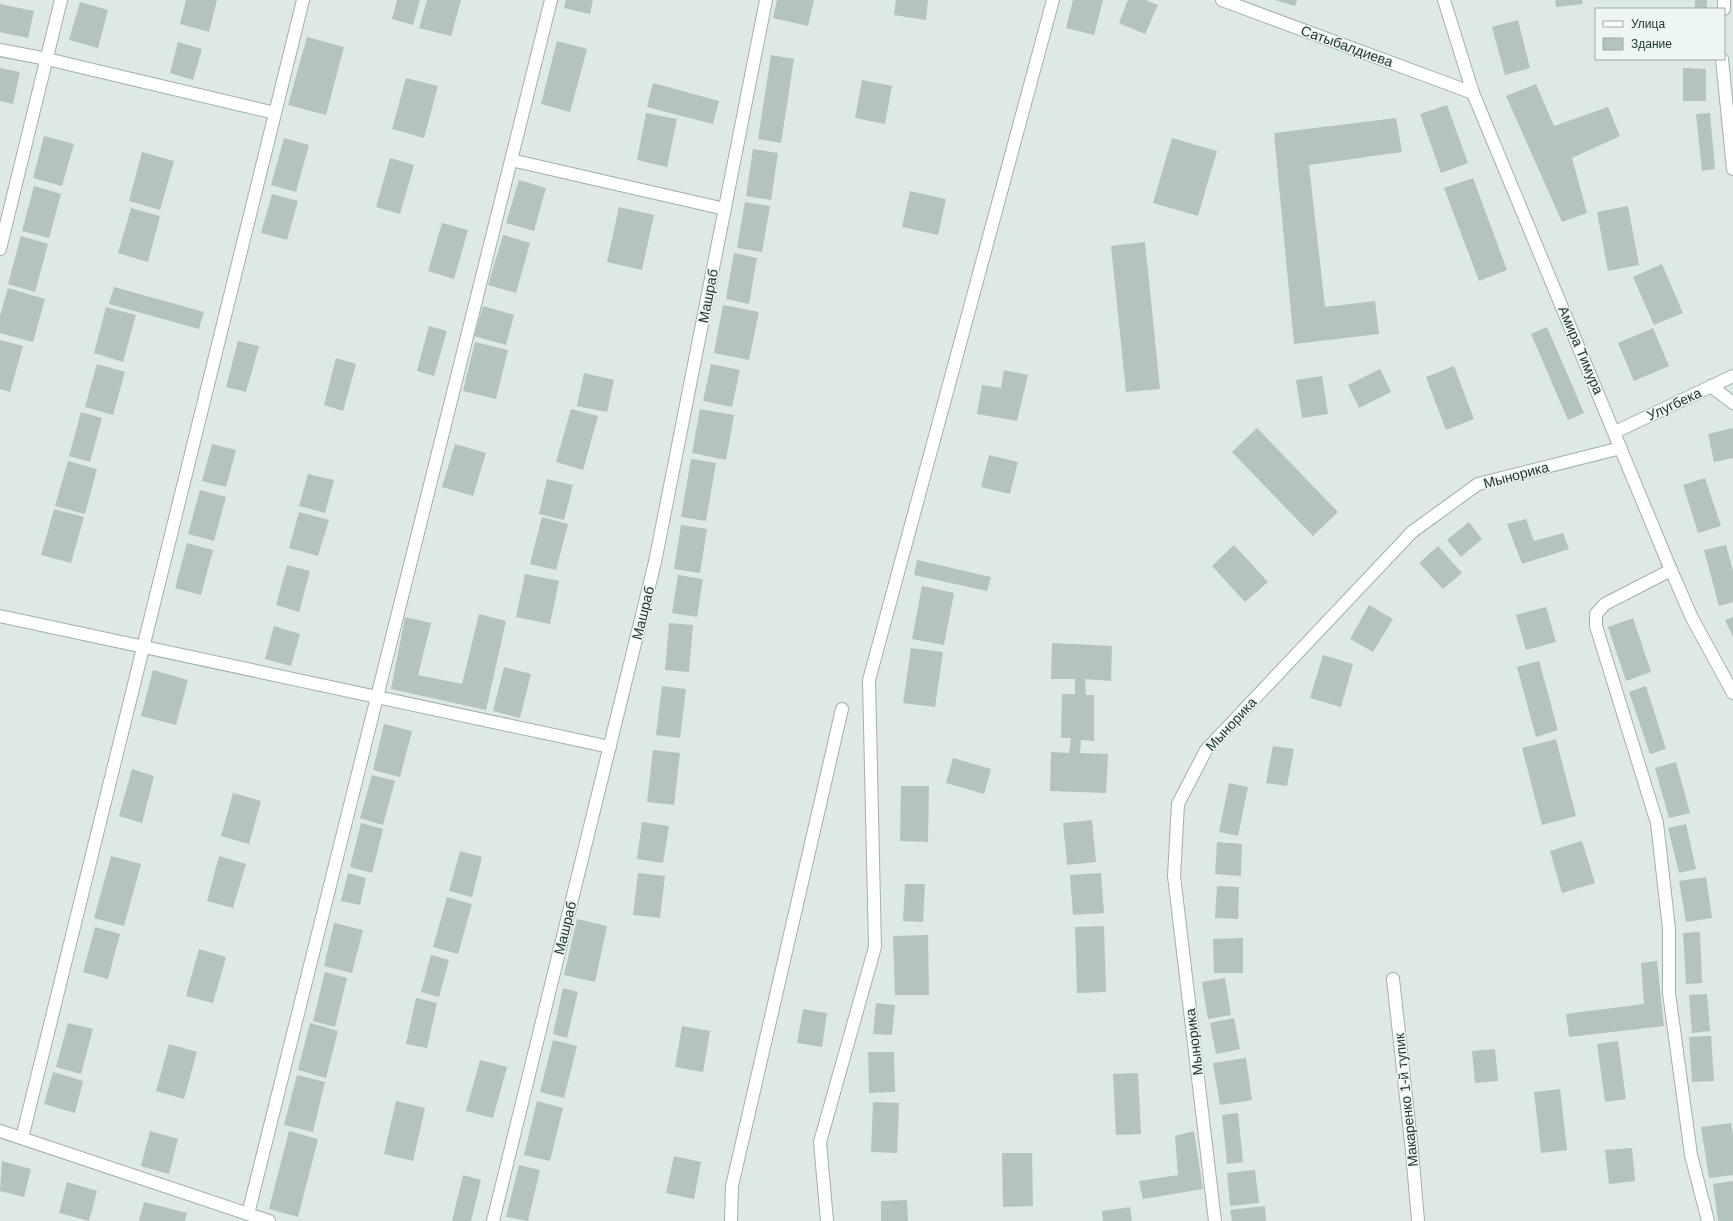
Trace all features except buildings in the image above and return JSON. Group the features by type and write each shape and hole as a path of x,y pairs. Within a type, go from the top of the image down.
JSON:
{"street":[{"path":"0,249 61,0"},
{"path":"22,1138 303,0"},
{"path":"248,1214 551,0"},
{"name":"Машраб","path":"493,1221 655,562 766,0"},
{"path":"827,1221 820,1142 875,947 869,680 1053,0"},
{"name":"Сатыбалдиева","path":"1222,0 1473,93"},
{"name":"Амира Тимура","path":"1444,0 1473,93 1671,570 1692,618 1733,693"},
{"path":"0,50 47,59 275,114"},
{"path":"1722,60 1733,169"},
{"path":"511,160 725,209"},
{"name":"Улугбека","path":"1615,432 1733,376"},
{"path":"1711,386 1733,403"},
{"name":"Мынорика","path":"1215,1221 1174,876 1178,804 1206,750 1412,532 1442,510 1478,484 1621,448"},
{"path":"1671,570 1605,604 1596,614 1596,626 1656,823 1669,929 1669,993 1690,1155 1708,1221"},
{"path":"0,616 610,747"},
{"path":"731,1221 732,1186 842,710"},
{"name":"Макаренко 1-й тупик","path":"1393,979 1412,1151 1418,1221"},
{"path":"0,1130 269,1221"}]}
